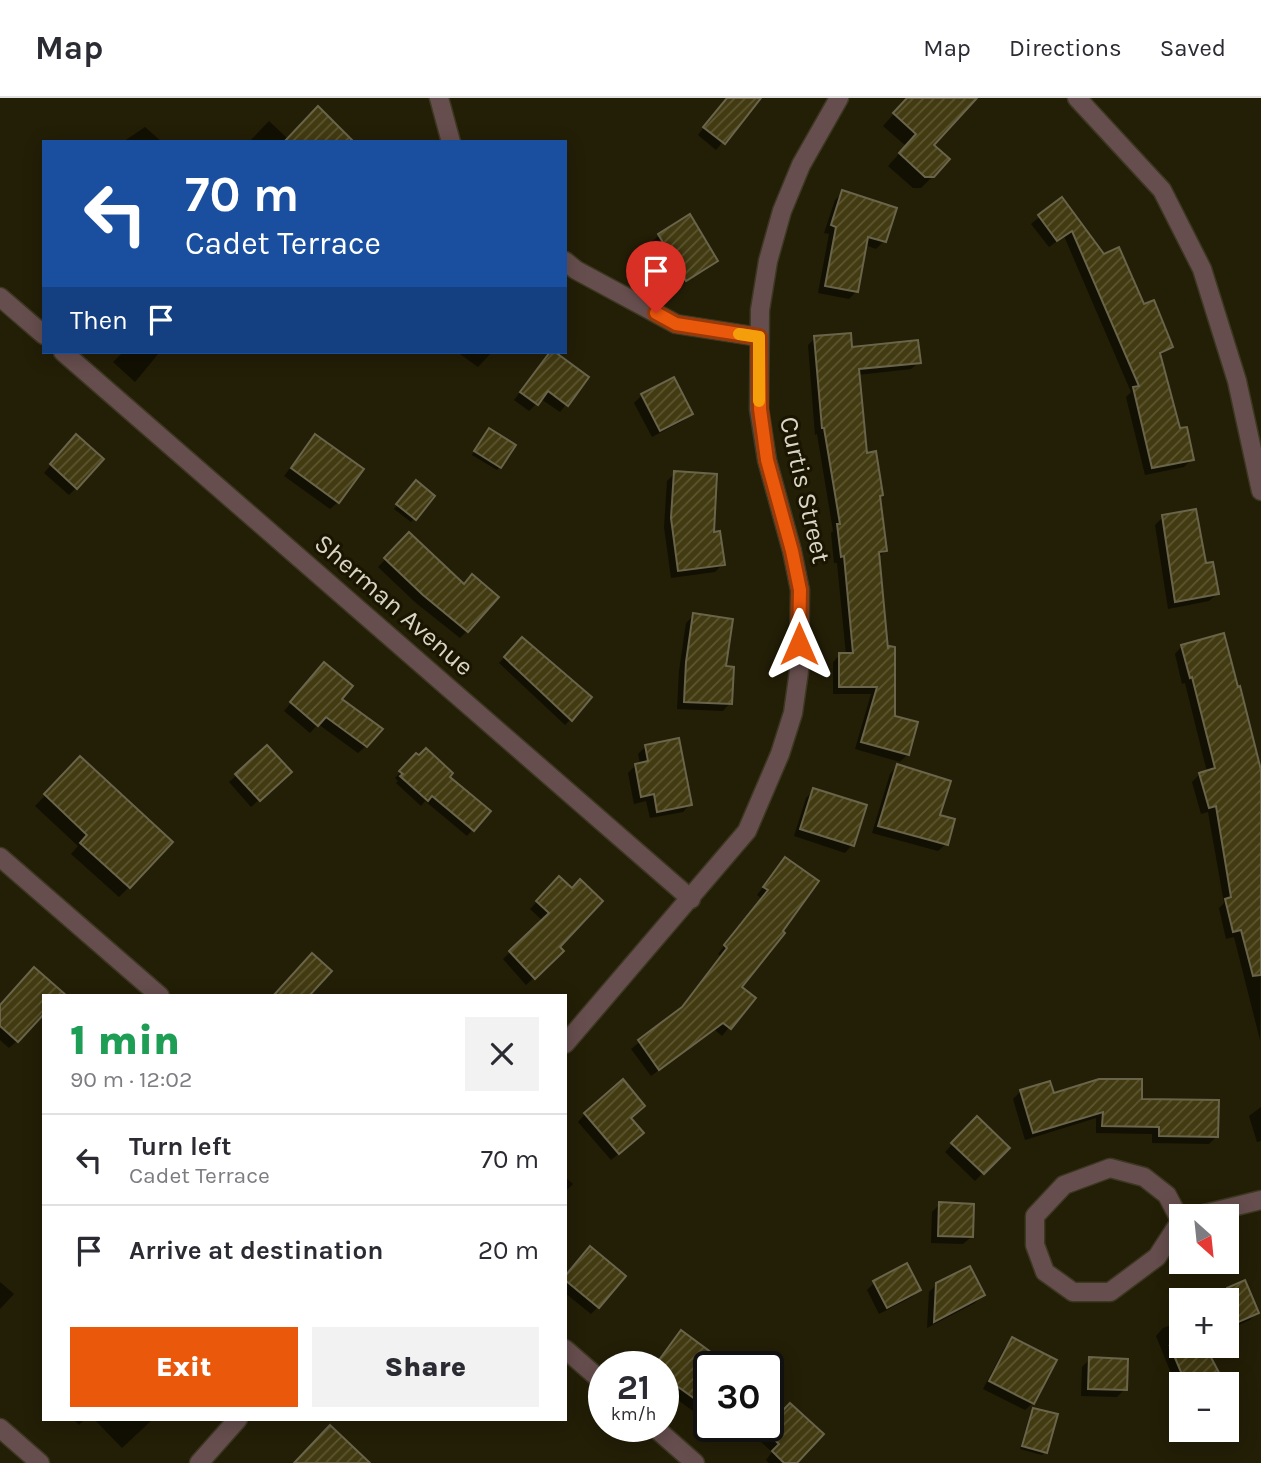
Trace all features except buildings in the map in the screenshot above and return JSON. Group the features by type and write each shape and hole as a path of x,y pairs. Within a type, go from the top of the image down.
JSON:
{"street":[{"path":"439,98 450,140"},
{"name":"Curtis Street","path":"567,1042 747,831 780,754 793,713 799,671 800,590 767,460 760,409 760,310 768,261 782,211 801,165 839,98"},
{"path":"1077,98 1162,190 1202,269 1237,381 1261,491"},
{"path":"567,263 676,324 759,337"},
{"path":"0,297 42,333"},
{"name":"Sherman Avenue","path":"65,354 691,899"},
{"path":"0,857 158,994"},
{"path":"1110,1168 1144,1177 1167,1195 1186,1219 1157,1257 1110,1292 1073,1292 1045,1272 1035,1245 1035,1216 1064,1185 1110,1168"},
{"path":"1239,1206 1261,1200"},
{"path":"567,1351 588,1369"},
{"path":"199,1463 236,1421"},
{"path":"0,1428 40,1463"},
{"path":"671,1442 695,1463"}],"slow traffic":[{"path":"739,334 759,337 759,401"}],"route":[{"path":"656,313 676,324 759,337 760,409 767,460 800,590 799,644"}]}
